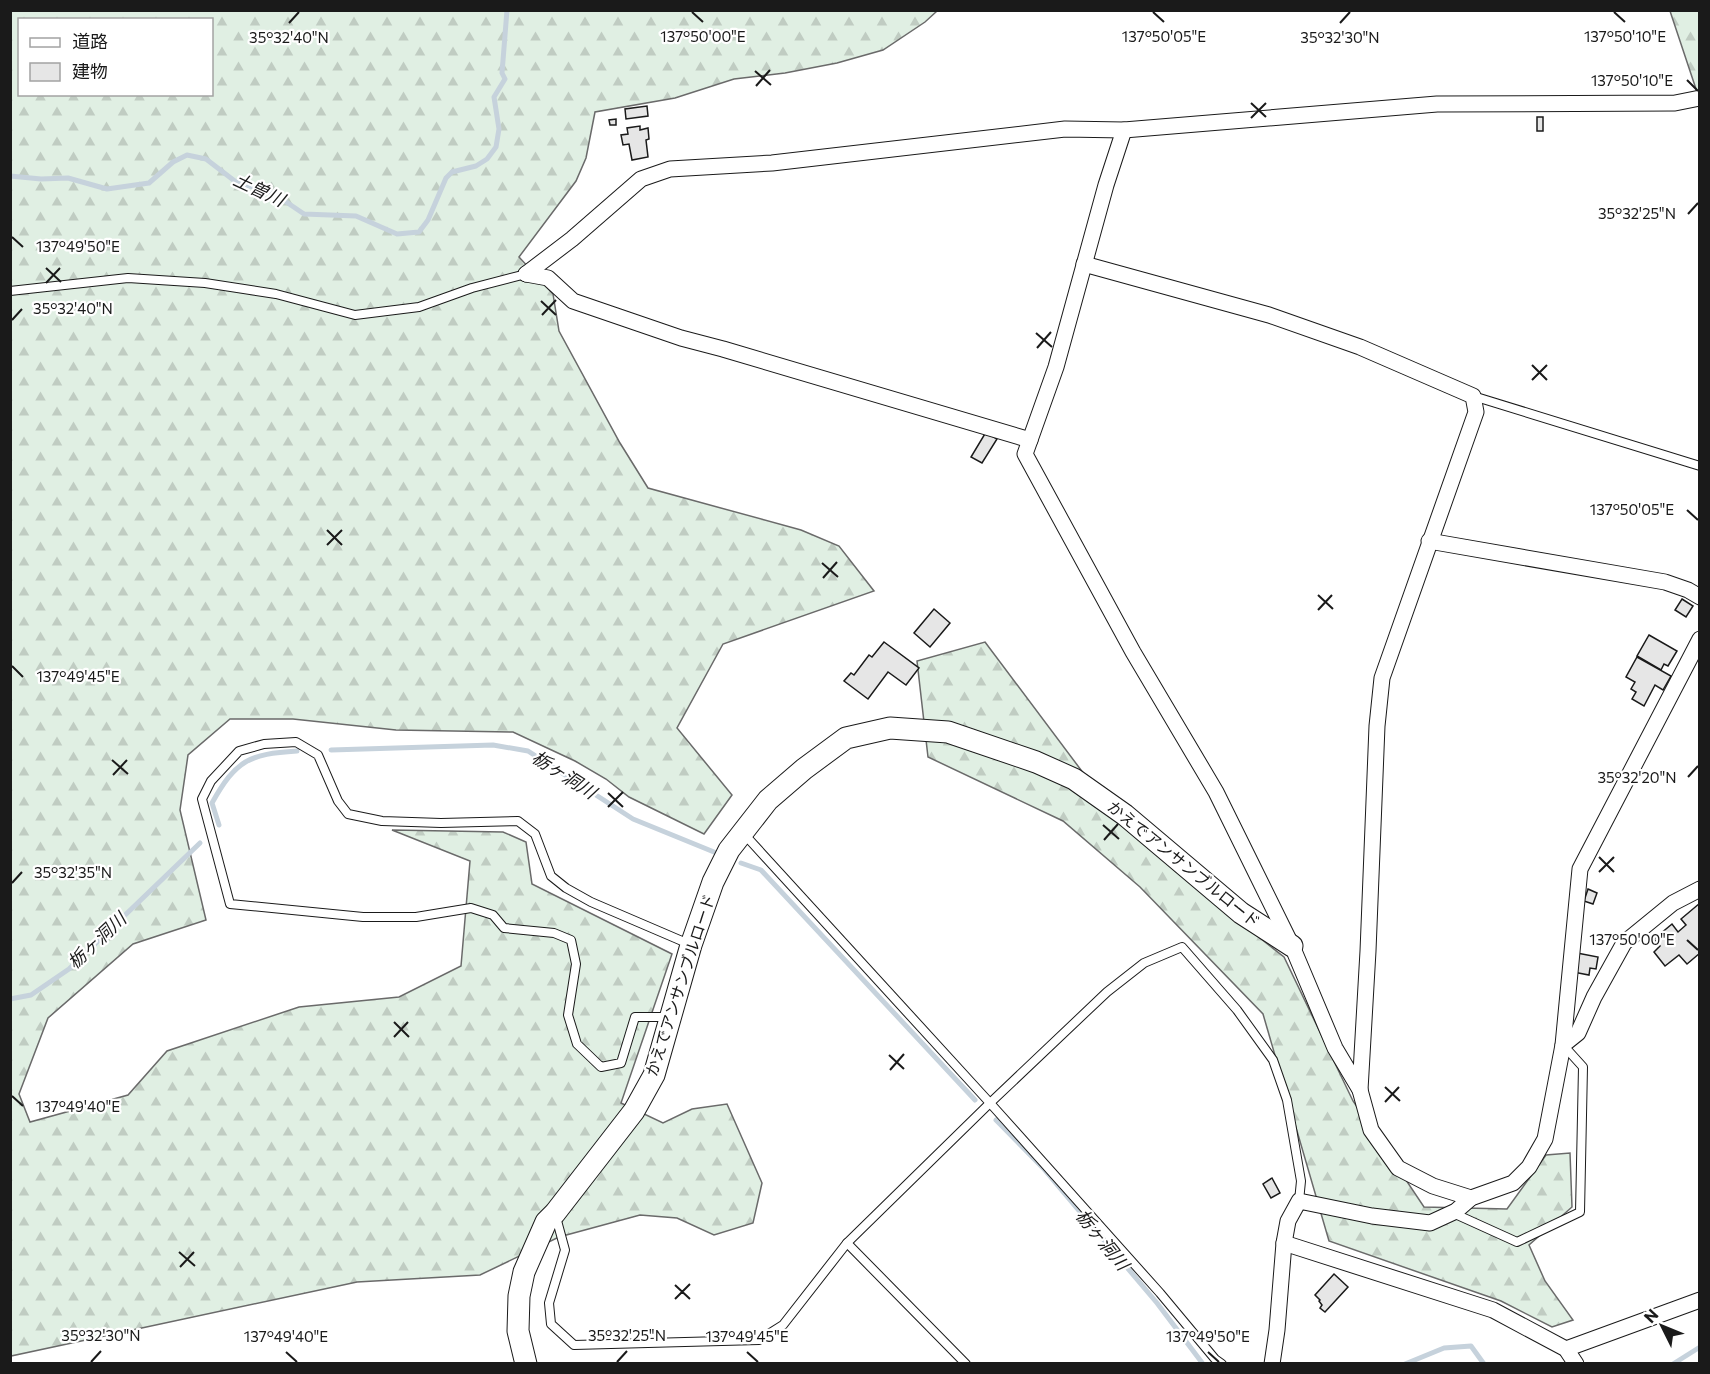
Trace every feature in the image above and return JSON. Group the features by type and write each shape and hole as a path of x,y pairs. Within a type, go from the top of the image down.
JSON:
{"street":[{"path":"526,274 572,239 641,179 670,169 772,163 1065,129 1124,130 1437,104 1675,104 1700,98"},
{"path":"1124,130 1106,185 1056,366 1025,454 1133,652 1216,792 1292,946 1335,1048 1360,1090 1371,1130 1398,1168 1433,1186 1471,1198"},
{"path":"1084,264 1279,319 1360,347 1473,396 1476,412 1382,678 1377,726 1360,1090"},
{"path":"526,274 548,278 573,300 681,338 1030,440"},
{"path":"1429,541 1665,582 1700,597"},
{"path":"1272,1364 1284,1243 1288,1221 1299,1201 1430,1223 1452,1213 1471,1198 1513,1183 1529,1167 1545,1139 1563,1045 1580,868 1700,639"},
{"name":"かえでアンサンブルロード","path":"526,1364 518,1331 519,1296 524,1272 546,1222 634,1111 654,1075 691,945 713,882 729,850 768,800 804,769 846,738 890,728 948,732 1036,762 1074,779 1125,815 1241,913 1292,946"},
{"path":"1563,1045 1578,1033 1593,997 1624,943 1673,903 1700,889"},
{"path":"1284,1243 1493,1310 1566,1349 1576,1364"},
{"path":"1566,1349 1700,1300"}],"lane":[{"path":"10,291 128,278 205,283 276,294 355,315 419,307 472,288 526,274"},
{"path":"1473,396 1700,466"},
{"path":"671,1017 635,1017 621,1063 601,1067 577,1044 568,1015 576,964 571,940 554,933 504,928 493,915 471,908 416,917 363,917 230,904 201,799 211,781 239,751 264,744 296,742 318,755 338,801 348,814 382,821 441,823 518,821 535,834 551,876 566,888 591,902 691,945"},
{"path":"742,831 990,1103 1160,1293 1215,1359 1222,1364"},
{"path":"555,1213 565,1250 549,1303 551,1324 574,1345 759,1340 783,1325 847,1243 1107,992 1144,963 1182,947 1237,1010 1273,1060 1287,1100 1301,1180 1299,1201"},
{"path":"1452,1213 1517,1242 1580,1212 1583,1067 1563,1045"},
{"path":"847,1243 966,1364"}],"green space":[{"path":"10,11 937,11 925,22 883,50 837,63 785,73 734,79 675,98 595,112 586,158 576,181 519,257 553,294 559,331 620,443 648,488 801,530 839,546 874,591 723,644 677,728 732,795 704,834 629,797 606,779 575,761 513,732 396,730 293,719 230,719 188,755 180,810 206,920 133,944 48,1018 19,1094 30,1122 128,1095 167,1051 299,1007 399,997 461,966 470,861 392,830 503,832 526,842 532,884 672,954 621,1103 663,1123 692,1109 727,1104 762,1183 753,1223 714,1235 677,1218 640,1215 559,1237 480,1275 357,1282 11,1356"},
{"path":"1670,11 1699,11 1699,98"},
{"path":"985,642 1087,778 1174,870 1284,957 1353,1101 1424,1207 1507,1209 1546,1155 1570,1153 1572,1207 1529,1245 1545,1281 1573,1320 1552,1327 1501,1301 1329,1241 1263,1014 1140,887 1063,821 928,757 917,661"}],"building":[{"path":"647,106 648,116 626,119 625,109"},
{"path":"1537,117 1543,117 1543,131 1537,131"},
{"path":"616,119 616,125 610,125 609,120"},
{"path":"640,126 640,130 648,128 649,139 646,140 648,157 632,160 629,144 623,145 621,135 628,134 627,128"},
{"path":"986,432 997,439 982,463 971,457"},
{"path":"1682,599 1693,606 1686,617 1675,610"},
{"path":"934,609 950,623 930,647 914,633"},
{"path":"1649,635 1677,651 1668,666 1664,664 1661,670 1637,656"},
{"path":"884,642 919,668 906,685 888,672 868,699 844,681 851,673 854,675 869,655 872,657"},
{"path":"1637,657 1671,676 1663,690 1655,685 1644,706 1632,699 1636,692 1631,689 1635,682 1626,677"},
{"path":"1588,889 1597,893 1593,904 1584,901"},
{"path":"1700,903 1700,953 1687,964 1679,955 1665,966 1654,952 1660,946 1654,939 1672,924 1678,932 1686,925 1681,919"},
{"path":"1577,953 1598,957 1596,969 1590,968 1589,975 1573,972"},
{"path":"1272,1178 1280,1193 1271,1198 1263,1184"},
{"path":"1334,1274 1348,1287 1325,1312 1320,1308 1322,1305 1315,1295"}],"waterway":[{"name":"土曽川","path":"10,176 41,179 68,178 107,189 149,183 173,162 187,155 206,159 236,182 273,193 304,214 356,216 397,234 419,232 428,220 446,178 452,172 476,166 487,159 496,147 499,129 494,97 505,79 502,73 507,10"},
{"name":"栃ヶ洞川","path":"331,750 493,745 528,751 633,819 714,852"},
{"name":"栃ヶ洞川","path":"219,825 212,803 237,768 255,757 297,751"},
{"name":"栃ヶ洞川","path":"10,999 31,995 69,969 200,843"},
{"name":"栃ヶ洞川","path":"741,863 761,870 975,1100"},
{"name":"栃ヶ洞川","path":"996,1120 1043,1168 1157,1303 1203,1364"},
{"name":"栃ヶ洞川","path":"1405,1364 1444,1348 1471,1346 1484,1364"},
{"name":"栃ヶ洞川","path":"1673,1364 1700,1347"}]}
